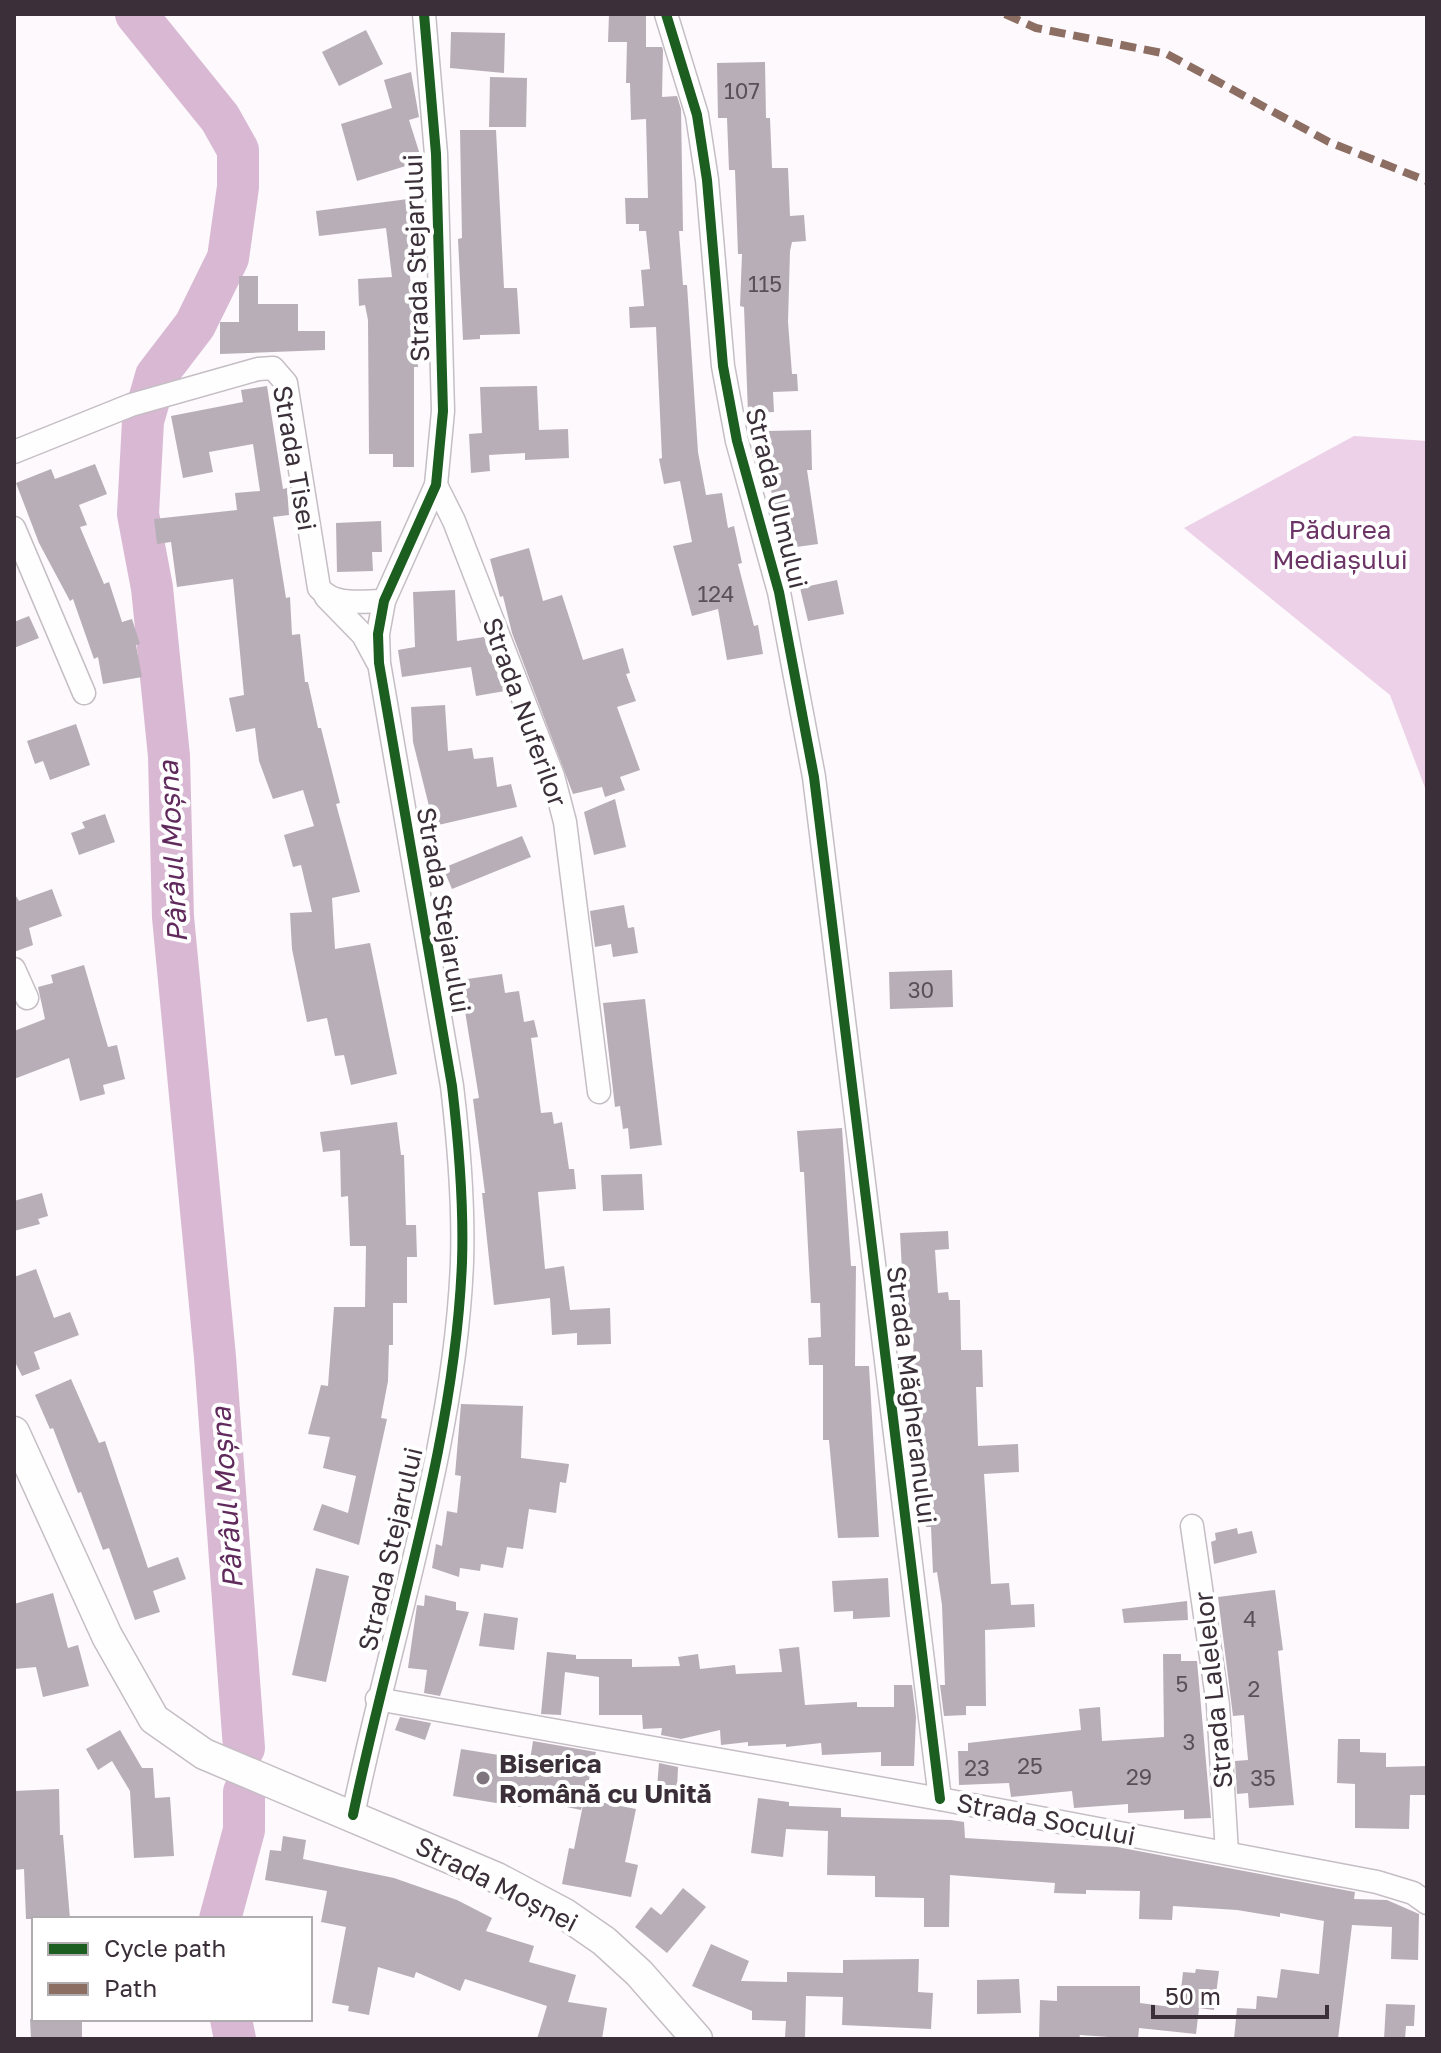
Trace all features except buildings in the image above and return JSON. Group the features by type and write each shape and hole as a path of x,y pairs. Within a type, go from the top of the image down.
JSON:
{"main road":[{"name":"Strada Moșnei","path":"14,1432 107,1636 154,1719 204,1754 497,1878 565,1914 604,1941 639,1973 697,2039"}],"street":[{"name":"Strada Stejarului","path":"353,1815 377,1699 433,1466 451,1374 462,1263 460,1150 452,1086 379,663 378,634 384,601 436,485 443,411 436,154 424,14"},
{"name":"Strada Ulmului","path":"666,14 686,72 699,128 707,180 723,366 737,441 779,592 796,671 814,777 841,996"},
{"name":"Strada Tisei","path":"14,452 131,405 258,369 273,368 286,383 314,576 326,597"},
{"name":"Strada Nuferilor","path":"436,485 454,521 553,776 565,822 599,1092"},
{"path":"14,528 84,693"},
{"path":"326,597 338,602 384,601"},
{"path":"326,597 363,635 379,663"},
{"path":"14,969 27,998"},
{"name":"Strada Măgheranului","path":"841,996 940,1799"},
{"name":"Strada Lalelelor","path":"1192,1526 1218,1705 1227,1853"},
{"name":"Strada Socului","path":"377,1699 940,1799 1377,1882 1413,1893 1427,1903"}],"green space":[{"name":"Pădurea Mediașului","path":"1354,436 1427,441 1427,793 1390,695 1184,528"}],"waterway":[{"name":"Pârâul Moșna","path":"136,14 220,118 238,150 238,187 228,258 195,325 156,376 143,421 138,514 152,588 169,756 173,917 215,1357 244,1748"},
{"name":"Pârâul Moșna","path":"221,1917 244,1830 244,1792"},
{"name":"Pârâul Moșna","path":"231,2021 235,2039"}],"marked path":[{"path":"1005,14 1036,28 1167,54 1329,142 1427,181"}],"cycle path":[{"path":"353,1815 434,1470 457,1331 462,1262 460,1174 452,1086 379,663 378,634 384,601 436,485 443,411 436,154 424,14"},
{"path":"666,14 697,115 707,180 723,366 737,441 779,592 814,777 940,1799"}],"place":[{"name":"Biserica Română cu Unită","path":"483,1778"}]}
